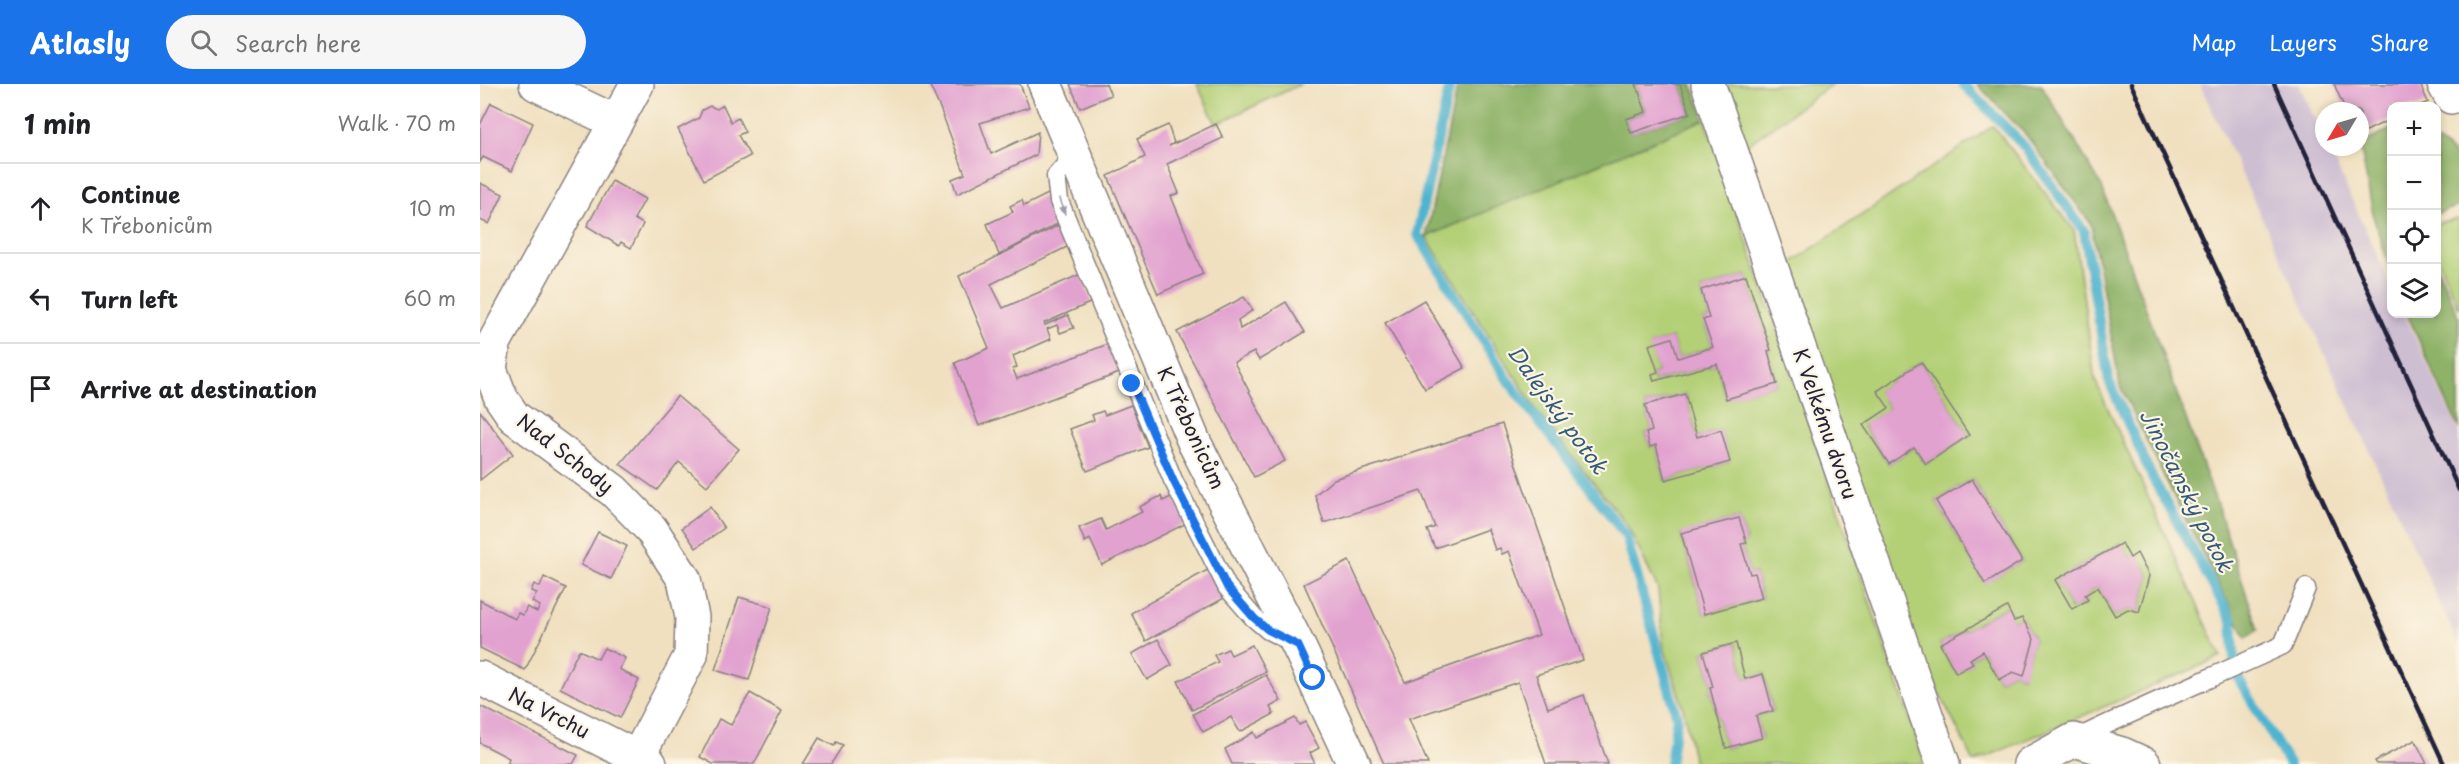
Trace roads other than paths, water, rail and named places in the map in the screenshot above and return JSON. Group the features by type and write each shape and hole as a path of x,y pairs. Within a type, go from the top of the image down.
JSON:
{"street":[{"path":"536,84 616,123"},
{"name":"Nad Schody","path":"637,84 494,343 490,369 501,398 514,417 614,491 651,529 684,579 692,617 691,655 641,762"},
{"name":"K Třebonicům","path":"1045,84 1194,442 1298,645 1354,764"},
{"name":"K Velkému dvoru","path":"1708,84 1943,764"},
{"name":"Na Vrchu","path":"480,678 641,762"},
{"path":"2030,764 2074,740 2122,753 2144,764"}],"lane":[{"path":"2074,740 2135,710 2206,681 2283,645 2306,588"}],"waterway":[{"name":"Dalejský potok","path":"1450,84 1417,234 1509,382 1626,536 1677,717 1670,764"},
{"name":"Jinočanský potok","path":"1963,84 2024,146 2084,231 2109,381 2152,477 2232,620 2235,673 2289,764"}],"railway":[{"path":"2131,84 2444,764"},
{"path":"2274,84 2459,490"}]}
